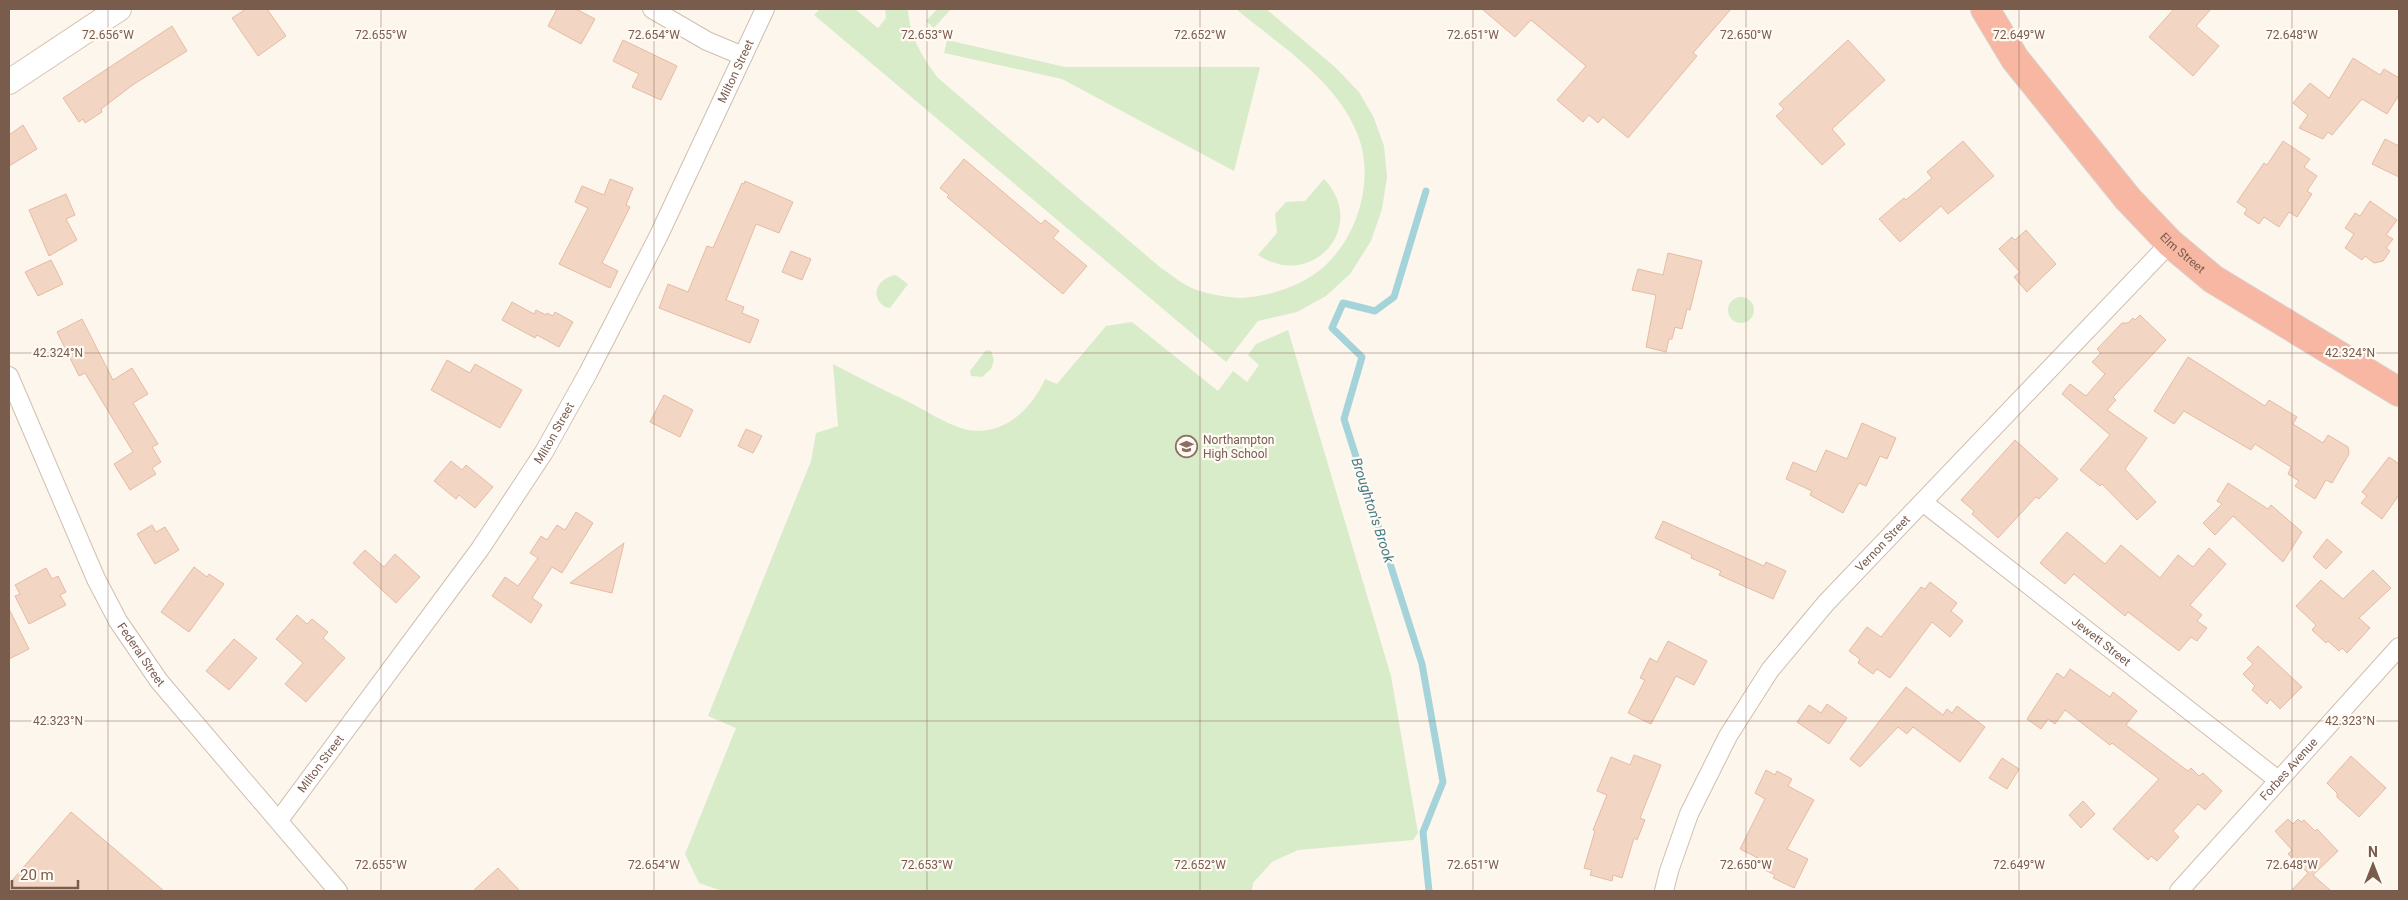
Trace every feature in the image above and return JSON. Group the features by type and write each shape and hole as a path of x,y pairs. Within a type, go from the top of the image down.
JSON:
{"highway":[{"name":"Elm Street","path":"1985,9 2014,59 2128,199 2170,243 2221,284 2399,392"},
{"name":"Elm Street","path":"1998,9 2014,59"}],"street":[{"path":"9,82 119,9"},
{"path":"652,9 707,41 743,56"},
{"name":"Milton Street","path":"279,820 480,549 544,452 588,373 658,237 765,9"},
{"name":"Vernon Street","path":"1664,891 1669,870 1689,814 1728,736 1770,670 1826,603 1924,503 2170,243"},
{"name":"Federal Street","path":"9,376 96,579 118,622 159,681 338,891"},
{"name":"Jewett Street","path":"1924,503 2278,780"},
{"name":"Forbes Avenue","path":"2179,891 2399,647"}],"green space":[{"path":"820,9 855,9 878,28 886,18 885,9 908,9 911,28 917,45 938,78 1161,268 1197,290 1219,296 1242,298 1261,296 1288,288 1313,275 1328,263 1341,248 1359,211 1365,171 1363,151 1357,133 1335,96 1304,64 1236,9 1266,9 1336,68 1359,92 1374,118 1384,146 1387,177 1382,209 1371,241 1350,274 1326,296 1297,312 1258,321 1226,362 814,15"},
{"path":"937,9 951,9 934,28 926,21"},
{"path":"947,40 1065,67 1260,67 1234,171 1062,79 944,53"},
{"path":"1324,179 1336,197 1340,216 1337,233 1328,248 1315,259 1298,265 1278,264 1258,255 1277,233 1275,214 1286,202 1305,201"},
{"path":"896,275 908,284 890,308 885,307 877,297 878,287 885,279"},
{"path":"1741,297 1750,301 1754,310 1750,319 1741,323 1732,319 1728,310 1732,301"},
{"path":"1132,322 1218,391 1233,371 1247,382 1259,365 1248,355 1256,344 1288,330 1391,676 1418,833 1413,840 1298,850 1272,862 1253,883 1252,891 722,891 699,883 685,854 736,728 708,716 811,461 816,433 838,426 833,364 954,426 975,431 988,430 1012,420 1022,412 1039,391 1045,379 1057,384 1106,326"},
{"path":"986,350 991,351 994,360 991,369 982,377 971,376 970,371"}],"building":[{"path":"246,9 267,9 286,36 258,56 232,18"},
{"path":"557,9 576,9 595,19 581,44 548,26"},
{"path":"1482,9 1731,9 1693,53 1697,56 1628,138 1603,117 1598,123 1589,115 1583,122 1557,100 1586,66 1531,20 1515,37"},
{"path":"2174,9 2211,9 2196,26 2219,46 2193,76 2149,37"},
{"path":"172,26 187,51 134,84 101,109 102,112 85,123 83,119 79,122 63,98"},
{"path":"623,40 677,66 661,100 632,87 639,74 613,61"},
{"path":"1848,40 1885,80 1832,129 1845,144 1822,165 1776,116 1784,109 1779,104"},
{"path":"2353,58 2380,75 2384,69 2399,78 2399,95 2387,114 2362,99 2332,135 2328,132 2323,139 2299,128 2308,115 2293,103 2310,83 2329,98"},
{"path":"23,125 37,149 9,166 9,135"},
{"path":"2385,139 2399,146 2399,177 2372,164"},
{"path":"1963,141 1994,176 1948,214 1941,206 1900,242 1879,219 1932,178 1927,172"},
{"path":"2283,141 2310,159 2304,167 2317,176 2307,191 2312,194 2297,217 2289,212 2279,227 2264,217 2259,224 2244,214 2247,209 2237,202 2264,163 2267,165"},
{"path":"964,159 1041,224 1045,220 1059,231 1053,238 1087,266 1063,294 947,197 949,195 940,188"},
{"path":"610,179 633,188 626,205 630,207 602,263 618,271 610,288 559,264 588,208 575,202 582,186 604,195"},
{"path":"745,181 793,202 779,233 756,224 726,300 744,307 742,313 759,320 750,343 659,308 668,284 688,292 707,246 713,248 742,183 744,184"},
{"path":"66,194 75,215 66,219 77,240 49,256 29,210"},
{"path":"2370,201 2397,220 2386,235 2393,239 2386,248 2390,251 2383,261 2374,263 2365,256 2362,260 2345,248 2354,234 2345,228 2355,213 2360,216"},
{"path":"2026,230 2056,264 2027,292 2014,277 2020,272 1999,249 2012,237 2015,240"},
{"path":"791,251 811,259 802,280 782,272"},
{"path":"1668,253 1702,261 1690,310 1687,309 1682,329 1675,327 1672,339 1669,339 1666,352 1646,347 1656,295 1632,290 1638,269 1663,275"},
{"path":"51,260 63,284 38,296 25,272"},
{"path":"512,302 534,314 536,310 553,316 555,312 573,322 559,347 537,335 535,338 502,320"},
{"path":"2140,315 2166,340 2113,397 2116,400 2107,410 2147,438 2125,469 2156,502 2137,520 2102,484 2100,486 2080,470 2110,435 2062,394 2070,384 2086,396 2105,374 2092,362 2101,353 2097,349 2122,323 2128,323 2133,318 2135,320"},
{"path":"82,319 113,380 132,368 148,394 133,403 158,444 152,447 161,462 152,468 156,474 130,490 114,464 133,452 85,373 79,376 57,332"},
{"path":"2188,357 2265,406 2269,400 2297,417 2293,424 2323,443 2328,435 2348,447 2349,454 2332,483 2326,480 2315,499 2295,486 2299,481 2288,474 2291,467 2255,444 2251,450 2184,411 2174,424 2154,411"},
{"path":"447,360 470,373 475,364 522,390 500,428 431,390"},
{"path":"664,395 693,410 680,437 650,422"},
{"path":"1862,423 1896,438 1887,459 1880,456 1866,486 1859,483 1843,513 1810,495 1812,491 1786,479 1793,462 1816,472 1826,450 1847,459"},
{"path":"746,429 762,436 753,453 738,446"},
{"path":"2015,440 2058,479 2039,499 2036,497 1998,538 1972,514 1974,511 1961,500"},
{"path":"2389,457 2399,464 2399,495 2382,519 2361,503 2367,496 2362,492"},
{"path":"451,461 462,470 466,465 493,487 475,508 459,495 456,499 434,481"},
{"path":"2228,483 2268,509 2271,505 2302,532 2283,562 2233,516 2215,535 2203,523 2222,504 2217,501"},
{"path":"576,512 593,523 562,573 552,567 532,598 542,605 531,623 492,596 505,577 518,586 538,558 530,553 541,536 547,540 557,525 565,530"},
{"path":"1663,521 1764,566 1766,562 1786,571 1773,599 1719,575 1721,571 1691,558 1692,555 1655,538"},
{"path":"152,525 156,532 165,527 179,550 155,564 137,534"},
{"path":"2067,532 2105,564 2121,545 2160,578 2178,555 2193,567 2209,548 2226,564 2190,605 2202,615 2197,621 2207,628 2197,641 2191,637 2179,651 2128,612 2125,616 2074,574 2065,584 2040,563"},
{"path":"2327,539 2342,552 2326,569 2313,557"},
{"path":"624,543 612,593 570,583"},
{"path":"365,550 384,567 395,554 420,577 396,603 353,563"},
{"path":"194,567 207,577 209,574 224,584 189,632 161,612"},
{"path":"46,568 52,579 58,576 66,592 60,595 66,605 29,624 15,596 20,594 15,585"},
{"path":"2373,570 2391,588 2359,618 2370,628 2347,653 2342,648 2339,651 2328,641 2326,643 2312,630 2316,625 2296,606 2321,580 2343,599"},
{"path":"1930,582 1957,603 1951,611 1963,621 1950,637 1932,622 1890,678 1877,669 1873,674 1858,663 1860,659 1849,651 1867,627 1881,637 1921,587 1925,589"},
{"path":"9,609 29,649 9,659"},
{"path":"297,615 307,624 312,619 328,632 323,638 345,658 306,702 285,684 303,663 276,639"},
{"path":"234,639 257,658 229,690 206,671"},
{"path":"1668,641 1707,661 1694,685 1676,676 1651,724 1628,713 1645,680 1640,678 1650,658 1657,662"},
{"path":"2258,646 2302,687 2280,709 2270,699 2267,704 2252,690 2255,686 2243,674 2253,664 2247,658"},
{"path":"2070,669 2110,697 2113,692 2137,711 2126,725 2188,771 2191,768 2199,776 2203,773 2222,791 2205,810 2198,804 2173,831 2179,837 2157,861 2151,856 2148,860 2113,829 2159,779 2112,743 2110,745 2065,710 2055,724 2048,719 2041,729 2027,719 2057,673 2064,678"},
{"path":"1906,687 1943,715 1947,709 1952,713 1957,706 1985,727 1960,762 1913,727 1907,734 1898,727 1860,767 1850,759"},
{"path":"1827,704 1847,718 1829,744 1797,722 1809,705 1821,713"},
{"path":"1634,755 1661,765 1640,818 1645,820 1637,840 1634,838 1622,878 1613,875 1612,881 1590,875 1592,870 1584,868 1595,831 1593,830 1607,795 1597,791 1611,757 1630,765"},
{"path":"2351,756 2386,788 2359,817 2337,797 2337,793 2327,783"},
{"path":"2002,758 2019,769 2007,789 1989,778"},
{"path":"1766,770 1775,775 1777,771 1792,779 1788,786 1814,800 1787,849 1808,859 1794,888 1773,878 1775,875 1761,868 1764,861 1740,849 1765,799 1755,793"},
{"path":"2083,801 2095,814 2081,828 2069,815"},
{"path":"71,812 164,891 9,891 9,884"},
{"path":"2288,819 2293,824 2298,819 2301,822 2304,820 2315,831 2317,829 2338,851 2313,875 2331,891 2291,891 2308,873 2288,854 2292,850 2275,831"},
{"path":"498,868 520,891 473,891"}],"waterway":[{"name":"Broughton's Brook","path":"1426,191 1394,297 1375,311 1343,303 1332,328 1362,357 1344,419 1422,664 1443,782 1423,832 1429,891"}],"place":[{"name":"Northampton High School","path":"1187,447"}]}
